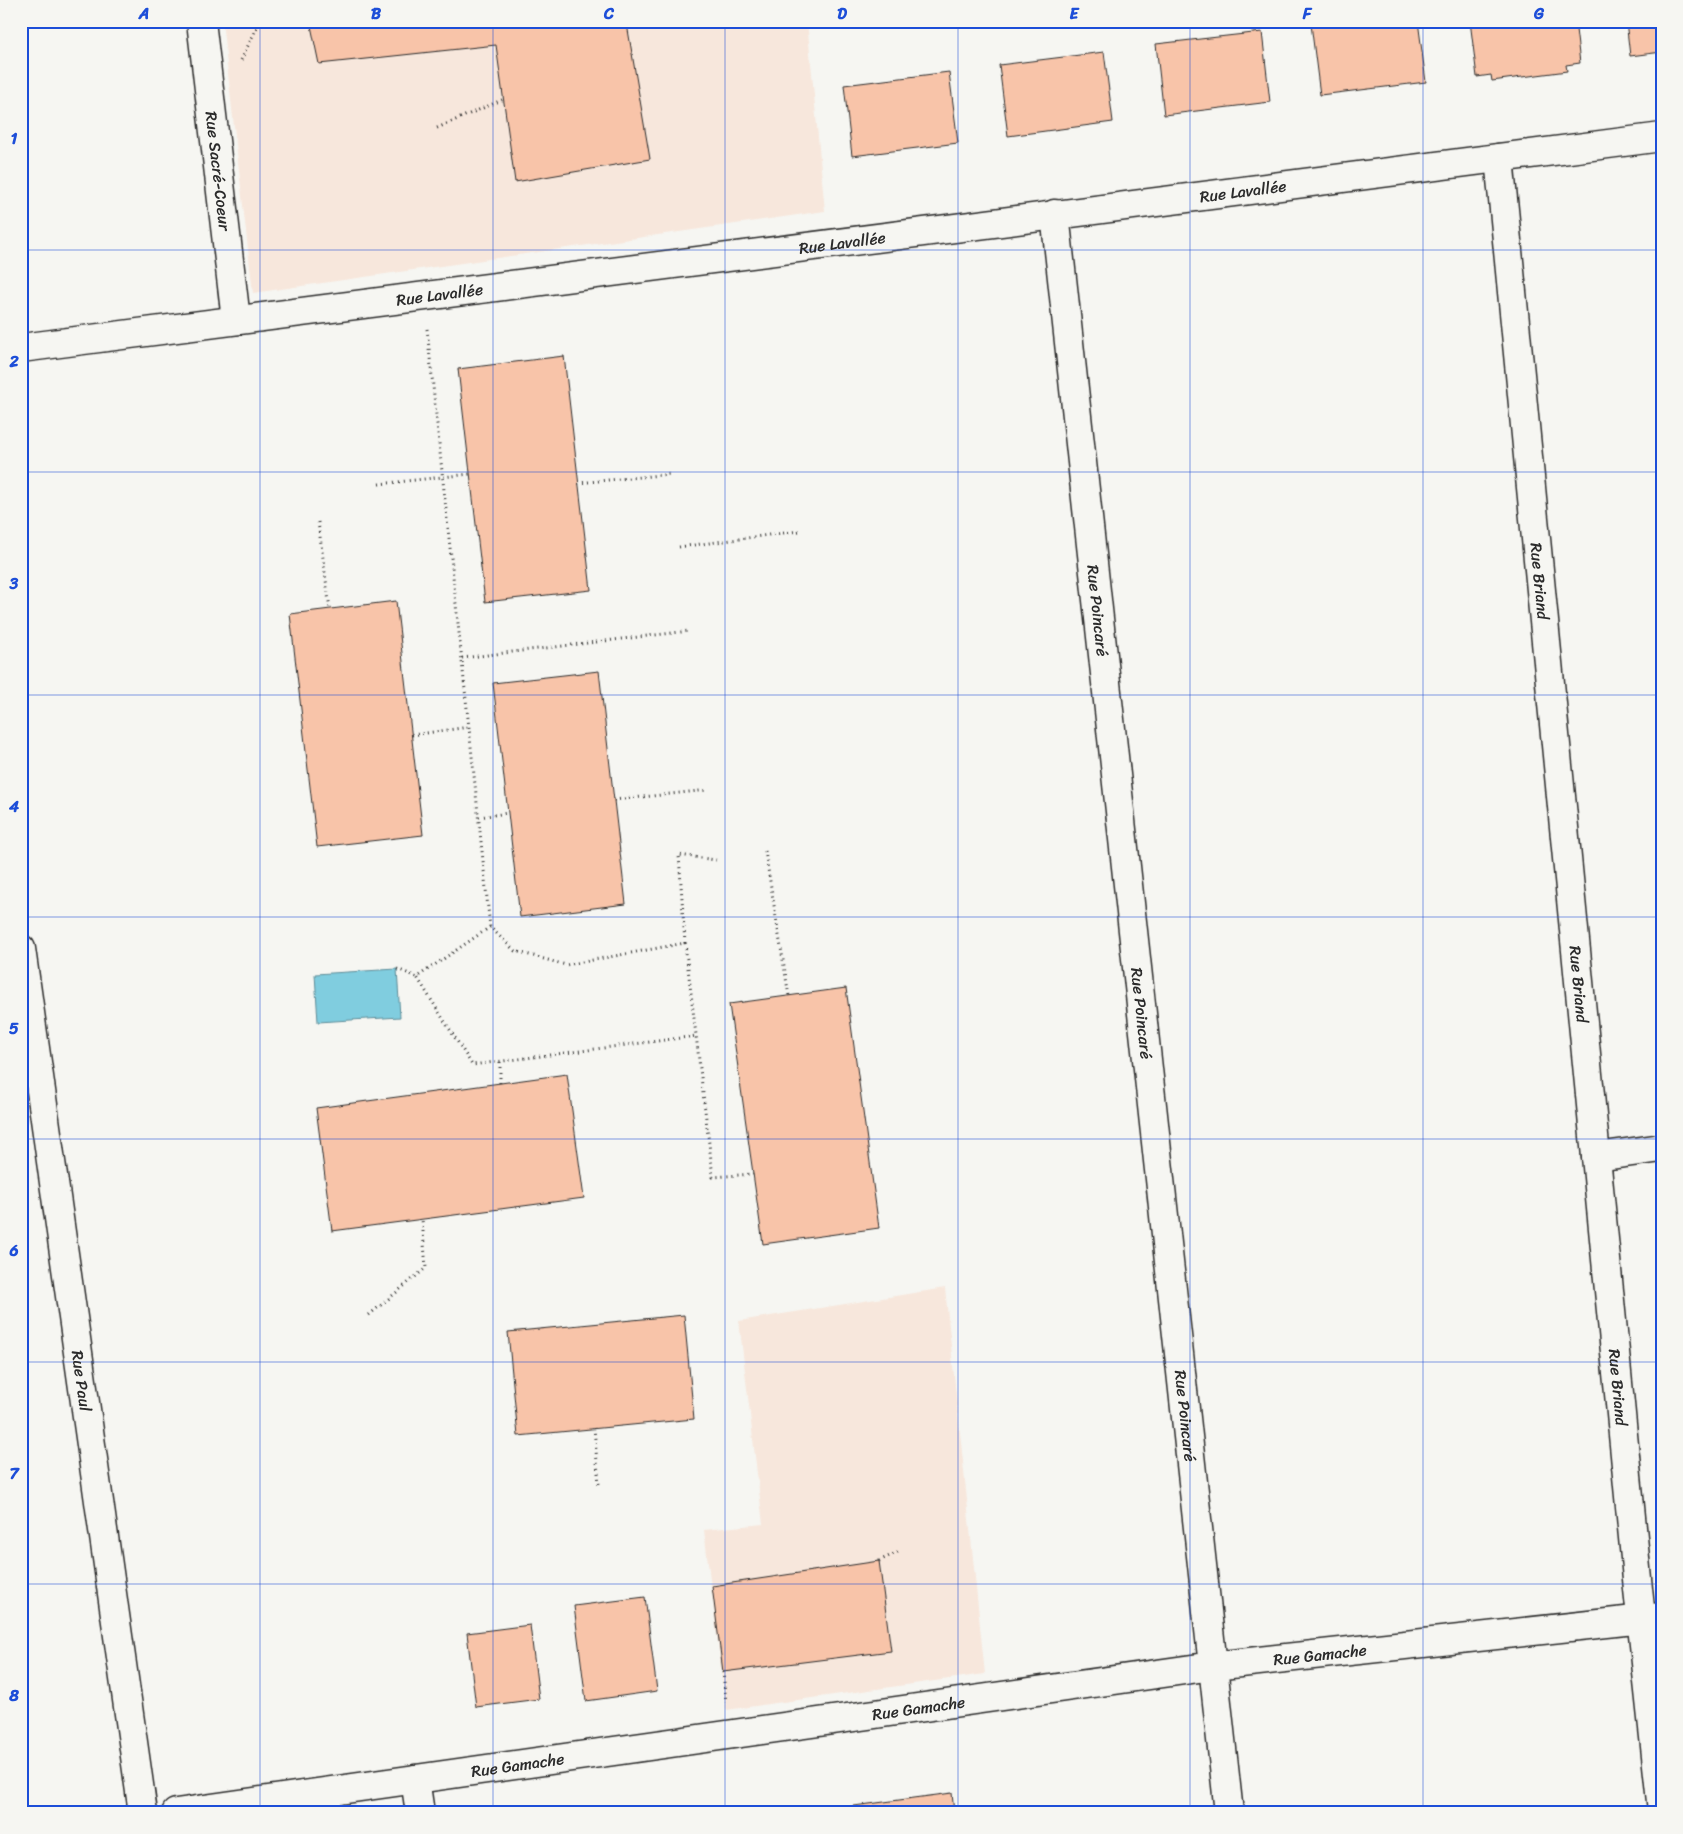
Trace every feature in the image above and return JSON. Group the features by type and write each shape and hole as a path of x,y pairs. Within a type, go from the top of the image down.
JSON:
{"street":[{"name":"Rue Sacré-Coeur","path":"201,21 236,320"},
{"name":"Rue Lavallée","path":"21,348 1662,137"},
{"name":"Rue Briand","path":"1500,158 1596,1157 1651,1619 1662,1811"},
{"name":"Rue Poincaré","path":"1055,214 1229,1813"},
{"name":"Rue Paul","path":"21,949 143,1813"},
{"path":"1596,1157 1662,1148"},
{"name":"Rue Gamache","path":"176,1813 1213,1666 1651,1619"},
{"path":"415,1779 420,1813"}],"path":[{"path":"437,128 504,99"},
{"path":"424,296 490,927 515,951 566,965 685,943"},
{"path":"379,484 470,474"},
{"path":"578,483 671,474"},
{"path":"318,522 330,609"},
{"path":"680,547 799,531"},
{"path":"462,658 689,631"},
{"path":"412,735 469,727"},
{"path":"614,800 708,790"},
{"path":"479,817 508,813"},
{"path":"765,851 789,996"},
{"path":"716,860 679,855 685,943 713,1177 753,1174"},
{"path":"417,977 490,927"},
{"path":"397,968 417,977 472,1065 696,1036"},
{"path":"500,1061 500,1083"},
{"path":"369,1315 426,1268 422,1219"},
{"path":"594,1428 599,1484"},
{"path":"879,1561 898,1552"}],"shaded area":[{"path":"222,21 807,21 825,211 253,293"},
{"path":"945,1288 985,1674 726,1710 704,1530 763,1524 739,1321"}],"water":[{"path":"397,969 400,1017 318,1022 315,974"}],"building":[{"path":"310,21 662,21 627,24 650,159 515,182 496,45 319,64"},
{"path":"1336,21 1418,21 1426,82 1320,95 1311,24"},
{"path":"1470,21 1575,21 1580,63 1566,65 1567,71 1492,81 1491,75 1477,77"},
{"path":"1626,21 1662,21 1662,52 1630,56"},
{"path":"1262,32 1270,102 1164,115 1156,44"},
{"path":"1104,52 1113,122 1008,136 999,65"},
{"path":"949,72 958,143 852,156 844,85"},
{"path":"564,356 591,590 485,602 458,369"},
{"path":"396,601 423,835 317,847 290,614"},
{"path":"599,671 626,904 520,917 493,683"},
{"path":"846,988 879,1228 763,1244 729,1004"},
{"path":"567,1074 584,1198 332,1231 316,1108"},
{"path":"684,1315 694,1419 518,1436 508,1332"},
{"path":"879,1561 891,1651 723,1672 712,1586"},
{"path":"645,1597 657,1691 586,1701 574,1606"},
{"path":"530,1625 539,1699 476,1707 467,1633"},
{"path":"952,1793 954,1813 801,1813"}]}
